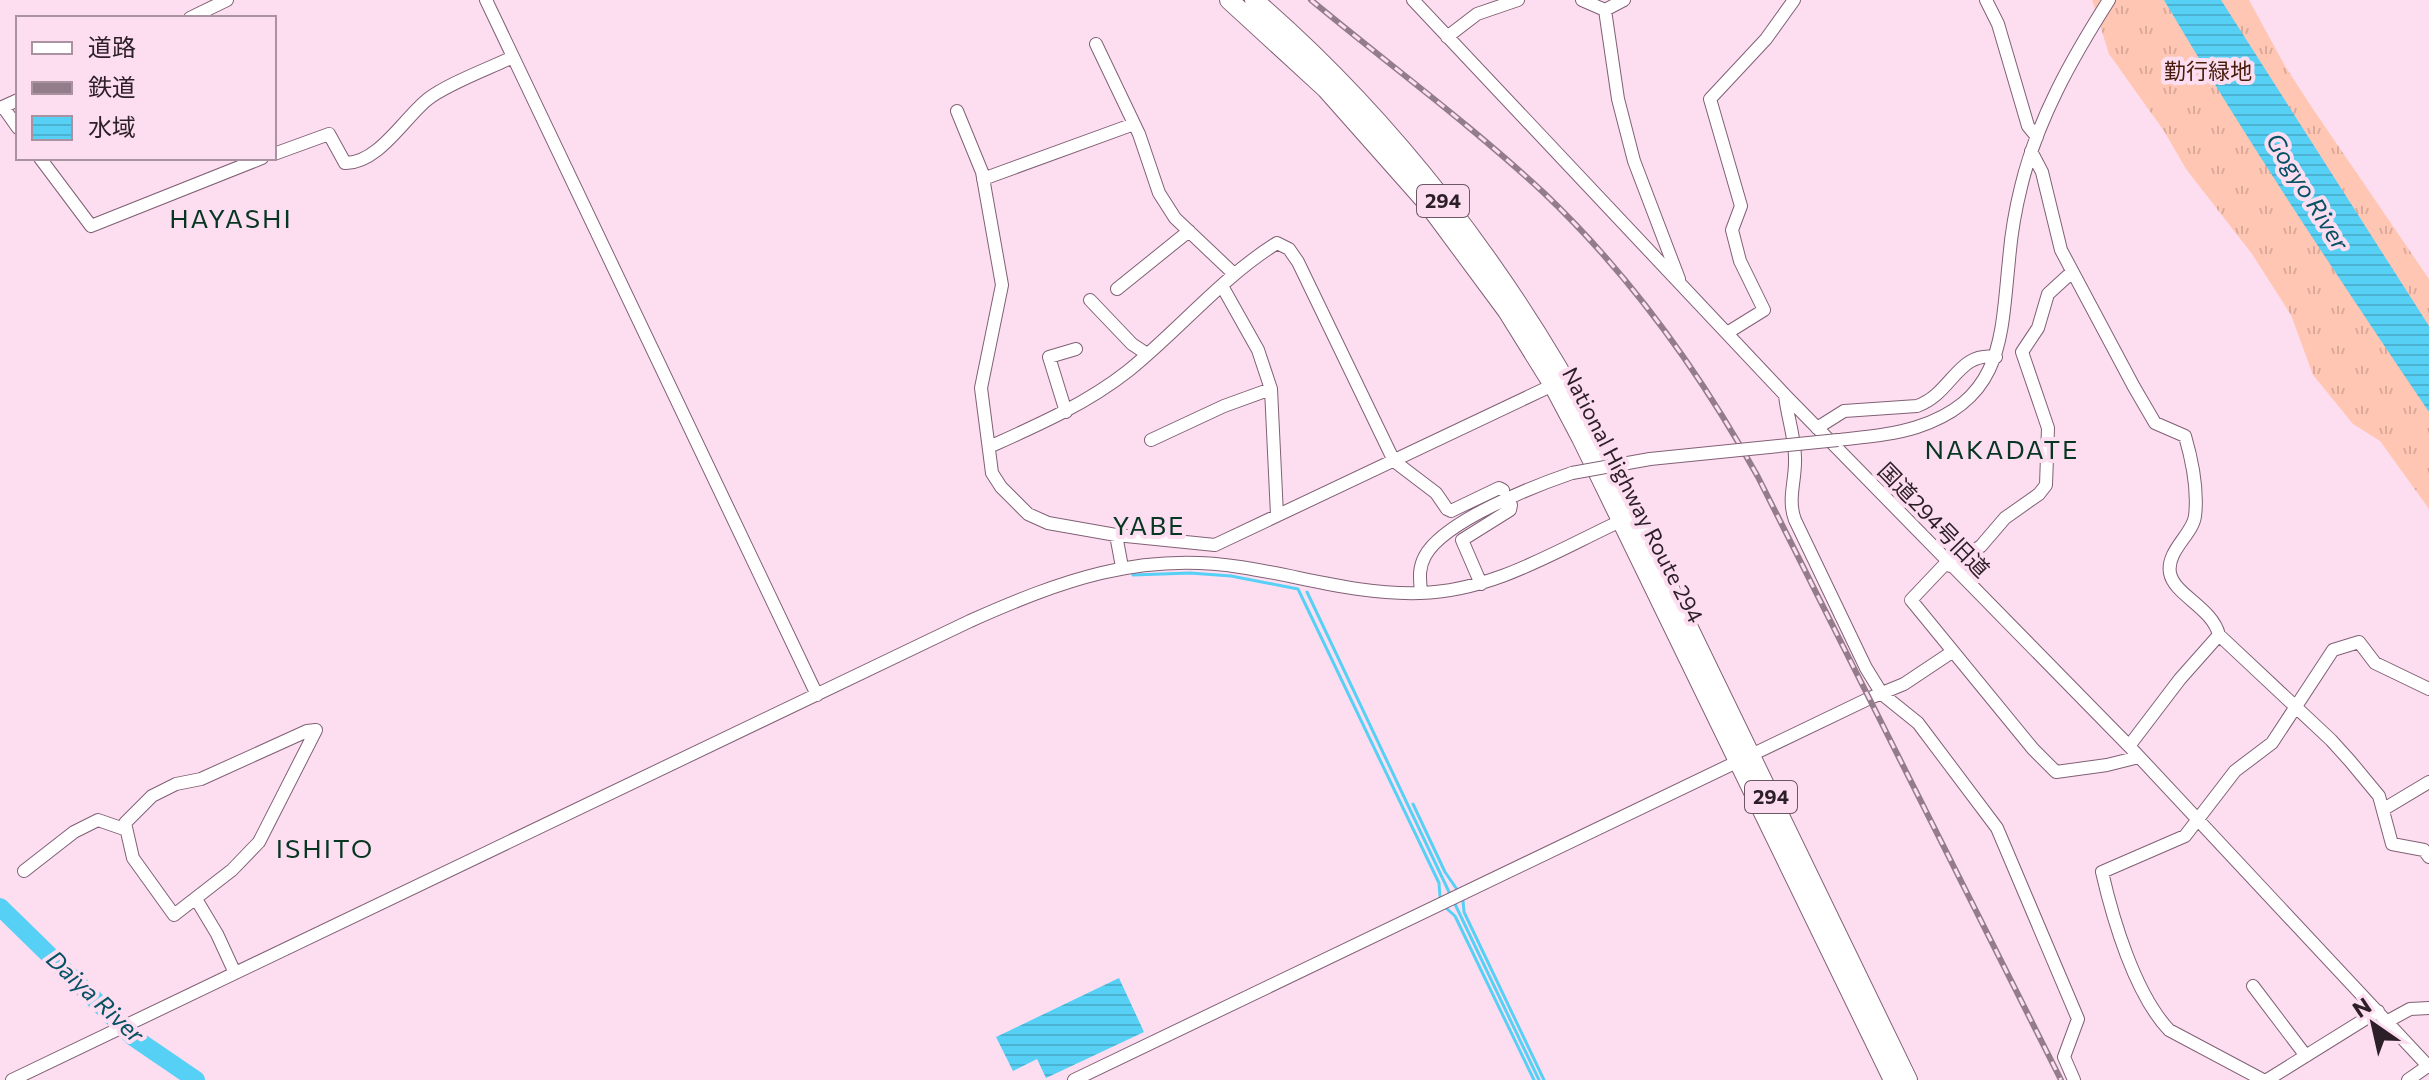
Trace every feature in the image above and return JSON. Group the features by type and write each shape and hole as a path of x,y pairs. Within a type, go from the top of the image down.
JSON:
{"highway":[{"name":"National Highway Route 294","path":"1229,0 1326,89 1399,169 1482,274 1553,385 1628,518"},
{"name":"National Highway Route 294","path":"1254,0 1337,80 1409,159 1466,230 1565,378 1893,1080"},
{"name":"National Highway Route 294","path":"1744,759 1908,1080"}],"street":[{"path":"194,16 227,0"},
{"path":"486,0 817,695"},
{"name":"国道294号旧道","path":"1413,0 1785,395 2129,746 2429,1066"},
{"path":"1447,37 1477,14 1518,0"},
{"path":"1582,0 1605,10"},
{"path":"1605,10 1624,0"},
{"path":"1727,333 1764,310 1740,261 1732,230 1741,206 1710,99 1766,39 1794,0"},
{"path":"1986,0 1998,24 2028,126 2037,137"},
{"path":"1421,593 1420,566 1437,540 1449,529 1526,490 1572,473 1635,461 1838,440 1913,428 1947,415 1976,390 1996,357 2002,336 2014,219 2031,151 2056,91 2108,2"},
{"path":"1605,10 1618,99 1634,161 1682,287"},
{"path":"1096,44 1134,124 1159,193 1175,218 1234,274"},
{"path":"276,153 329,134 345,163 352,163 377,150 429,98 513,57"},
{"path":"1,107 16,126"},
{"path":"957,111 983,179 1002,285 981,388 992,473 1001,487 1028,514 1048,523 1116,535 1215,545 1553,385"},
{"path":"983,179 1134,124"},
{"path":"2031,151 2042,172 2061,250 2072,272 2155,423 2185,436 2191,458 2195,518 2172,559 2170,572 2176,585 2216,622 2219,635 2350,761 2379,796 2392,844 2424,850 2429,857"},
{"path":"42,160 91,226 257,160"},
{"path":"1117,289 1189,231"},
{"path":"989,447 1066,412 1128,371 1234,274 1277,243 1289,249 1394,461 1436,493 1451,511 1499,488 1503,490"},
{"path":"2072,272 2048,294 2038,328 2021,355 2038,394 2048,428 2046,485 2039,494 2005,518 1981,546 1949,564 1911,600 2033,749 2056,772 2139,757"},
{"path":"1222,286 1258,350 1271,389 1277,515"},
{"path":"1090,300 1132,344 1147,354"},
{"path":"1066,412 1049,357 1076,349"},
{"path":"1817,428 1844,411 1917,406 1938,395 1967,362 1977,356 1996,357"},
{"path":"1151,440 1224,406 1271,389"},
{"path":"1785,395 1796,456 1791,510 1866,668 1882,694 1918,723 1997,828 2078,1019 2064,1057 2074,1080"},
{"path":"1481,584 1462,540 1510,510 1511,505"},
{"path":"12,1080 1035,592 1122,567 1172,563 1239,566 1365,592 1421,593 1481,584 1628,518"},
{"path":"1116,535 1122,567"},
{"path":"2129,746 2180,679 2219,635"},
{"path":"2378,1011 2265,1080 2169,1030 2158,1019 2112,917 2102,872 2185,836 2235,771 2272,743 2333,650 2353,642 2363,645 2375,663 2429,689"},
{"path":"1074,1080 1904,684 1952,652"},
{"path":"316,730 259,842 232,870 174,915 133,858 124,829 125,823 152,796 176,784 201,779 307,731 316,730"},
{"path":"2384,809 2429,782"},
{"path":"24,871 74,832 98,820 124,829"},
{"path":"196,899 235,973"},
{"path":"2253,986 2306,1056"},
{"path":"2388,1021 2410,1009 2429,1008"},
{"path":"2408,1080 2429,1066"}],"green space":[{"name":"勤行緑地","path":"2092,0 2249,0 2285,66 2429,279 2429,509 2380,441 2353,424 2313,375 2291,315 2252,254 2186,169 2164,131 2109,54"}],"water":[{"name":"Gogyo River","path":"2164,0 2221,0 2429,326 2429,412 2293,208"},
{"path":"1119,978 1144,1032 1046,1078 1037,1059 1013,1071 996,1037"}],"waterway":[{"path":"1133,575 1190,573 1231,576 1298,589 1439,883 1440,897"},
{"path":"1307,592 1450,894"},
{"path":"1413,804 1445,872 1456,888"},
{"path":"1463,901 1464,912 1544,1080"},
{"path":"1454,902 1539,1080"},
{"name":"Daiya River","path":"0,907 133,1037 196,1080"},
{"path":"1446,908 1455,916 1534,1080"}],"railway":[{"path":"1311,0 1458,118 1544,193 1606,257 1688,363 1758,477 2061,1080"}],"district":[{"name":"HAYASHI","path":"231,219"},
{"name":"NAKADATE","path":"2002,450"},
{"name":"YABE","path":"1149,526"},
{"name":"ISHITO","path":"325,849"}]}
